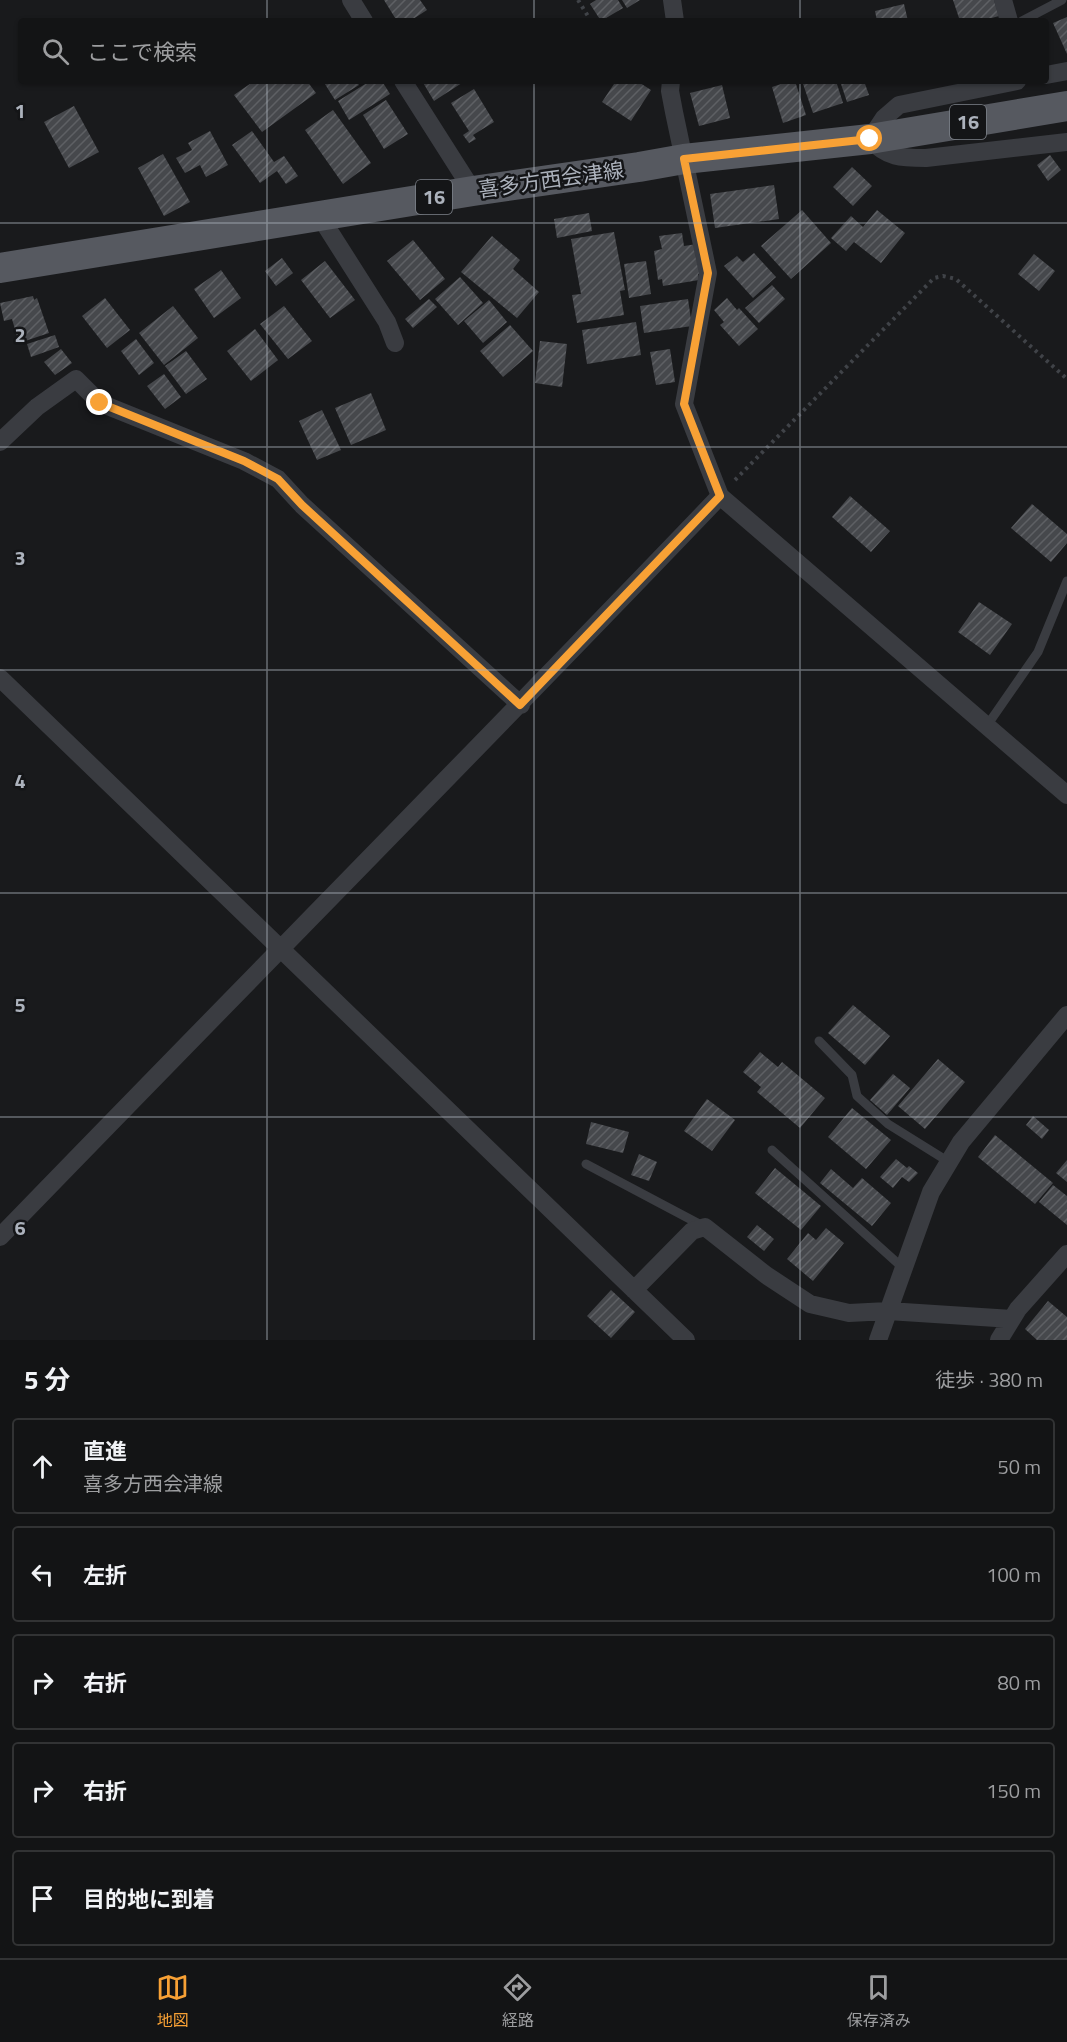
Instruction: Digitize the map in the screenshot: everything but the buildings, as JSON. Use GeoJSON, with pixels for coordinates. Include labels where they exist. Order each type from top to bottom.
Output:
{"type":"FeatureCollection","features":[{"type":"Feature","properties":{"kind":"main road","name":"喜多方西会津線"},"geometry":{"type":"LineString","coordinates":[[0,268],[473,190],[639,168],[684,159],[870,139],[1067,106]]}},
{"type":"Feature","properties":{"kind":"street"},"geometry":{"type":"LineString","coordinates":[[351,0],[362,18]]}},
{"type":"Feature","properties":{"kind":"street"},"geometry":{"type":"LineString","coordinates":[[672,0],[675,18]]}},
{"type":"Feature","properties":{"kind":"street"},"geometry":{"type":"LineString","coordinates":[[1003,0],[1008,18]]}},
{"type":"Feature","properties":{"kind":"street"},"geometry":{"type":"LineString","coordinates":[[1049,74],[1067,71]]}},
{"type":"Feature","properties":{"kind":"street"},"geometry":{"type":"LineString","coordinates":[[405,84],[473,190]]}},
{"type":"Feature","properties":{"kind":"street"},"geometry":{"type":"LineString","coordinates":[[671,84],[670,92],[708,273],[684,404],[720,496],[1067,795]]}},
{"type":"Feature","properties":{"kind":"street"},"geometry":{"type":"LineString","coordinates":[[1002,84],[899,105],[884,118],[870,139],[880,150],[903,158],[926,158],[1067,142]]}},
{"type":"Feature","properties":{"kind":"street"},"geometry":{"type":"LineString","coordinates":[[319,215],[387,322],[394,343]]}},
{"type":"Feature","properties":{"kind":"street"},"geometry":{"type":"LineString","coordinates":[[0,442],[36,407],[76,379],[100,403],[244,461],[278,479],[302,505],[520,705]]}},
{"type":"Feature","properties":{"kind":"street"},"geometry":{"type":"LineString","coordinates":[[0,1237],[520,705],[720,496]]}},
{"type":"Feature","properties":{"kind":"street"},"geometry":{"type":"LineString","coordinates":[[0,678],[686,1340]]}},
{"type":"Feature","properties":{"kind":"street"},"geometry":{"type":"LineString","coordinates":[[878,1340],[931,1192],[961,1142],[1067,1016]]}},
{"type":"Feature","properties":{"kind":"street"},"geometry":{"type":"LineString","coordinates":[[634,1290],[692,1231],[705,1227],[766,1275],[810,1304],[849,1313],[888,1311],[1012,1319]]}},
{"type":"Feature","properties":{"kind":"street"},"geometry":{"type":"LineString","coordinates":[[999,1340],[1018,1309],[1067,1254]]}},
{"type":"Feature","properties":{"kind":"lane"},"geometry":{"type":"LineString","coordinates":[[1028,18],[1062,0]]}},
{"type":"Feature","properties":{"kind":"lane"},"geometry":{"type":"LineString","coordinates":[[986,727],[1038,652],[1067,581]]}},
{"type":"Feature","properties":{"kind":"lane"},"geometry":{"type":"LineString","coordinates":[[819,1041],[852,1075],[857,1096],[888,1124],[949,1162]]}},
{"type":"Feature","properties":{"kind":"lane"},"geometry":{"type":"LineString","coordinates":[[772,1149],[903,1268]]}},
{"type":"Feature","properties":{"kind":"lane"},"geometry":{"type":"LineString","coordinates":[[586,1164],[705,1227]]}},
{"type":"Feature","properties":{"kind":"path"},"geometry":{"type":"LineString","coordinates":[[578,0],[589,18]]}},
{"type":"Feature","properties":{"kind":"path"},"geometry":{"type":"LineString","coordinates":[[720,496],[934,278],[944,276],[956,279],[1067,379]]}},
{"type":"Feature","properties":{"kind":"route"},"geometry":{"type":"LineString","coordinates":[[100,403],[244,461],[278,479],[302,505],[520,705],[720,496],[684,404],[708,273],[684,159],[870,139]]}}]}
